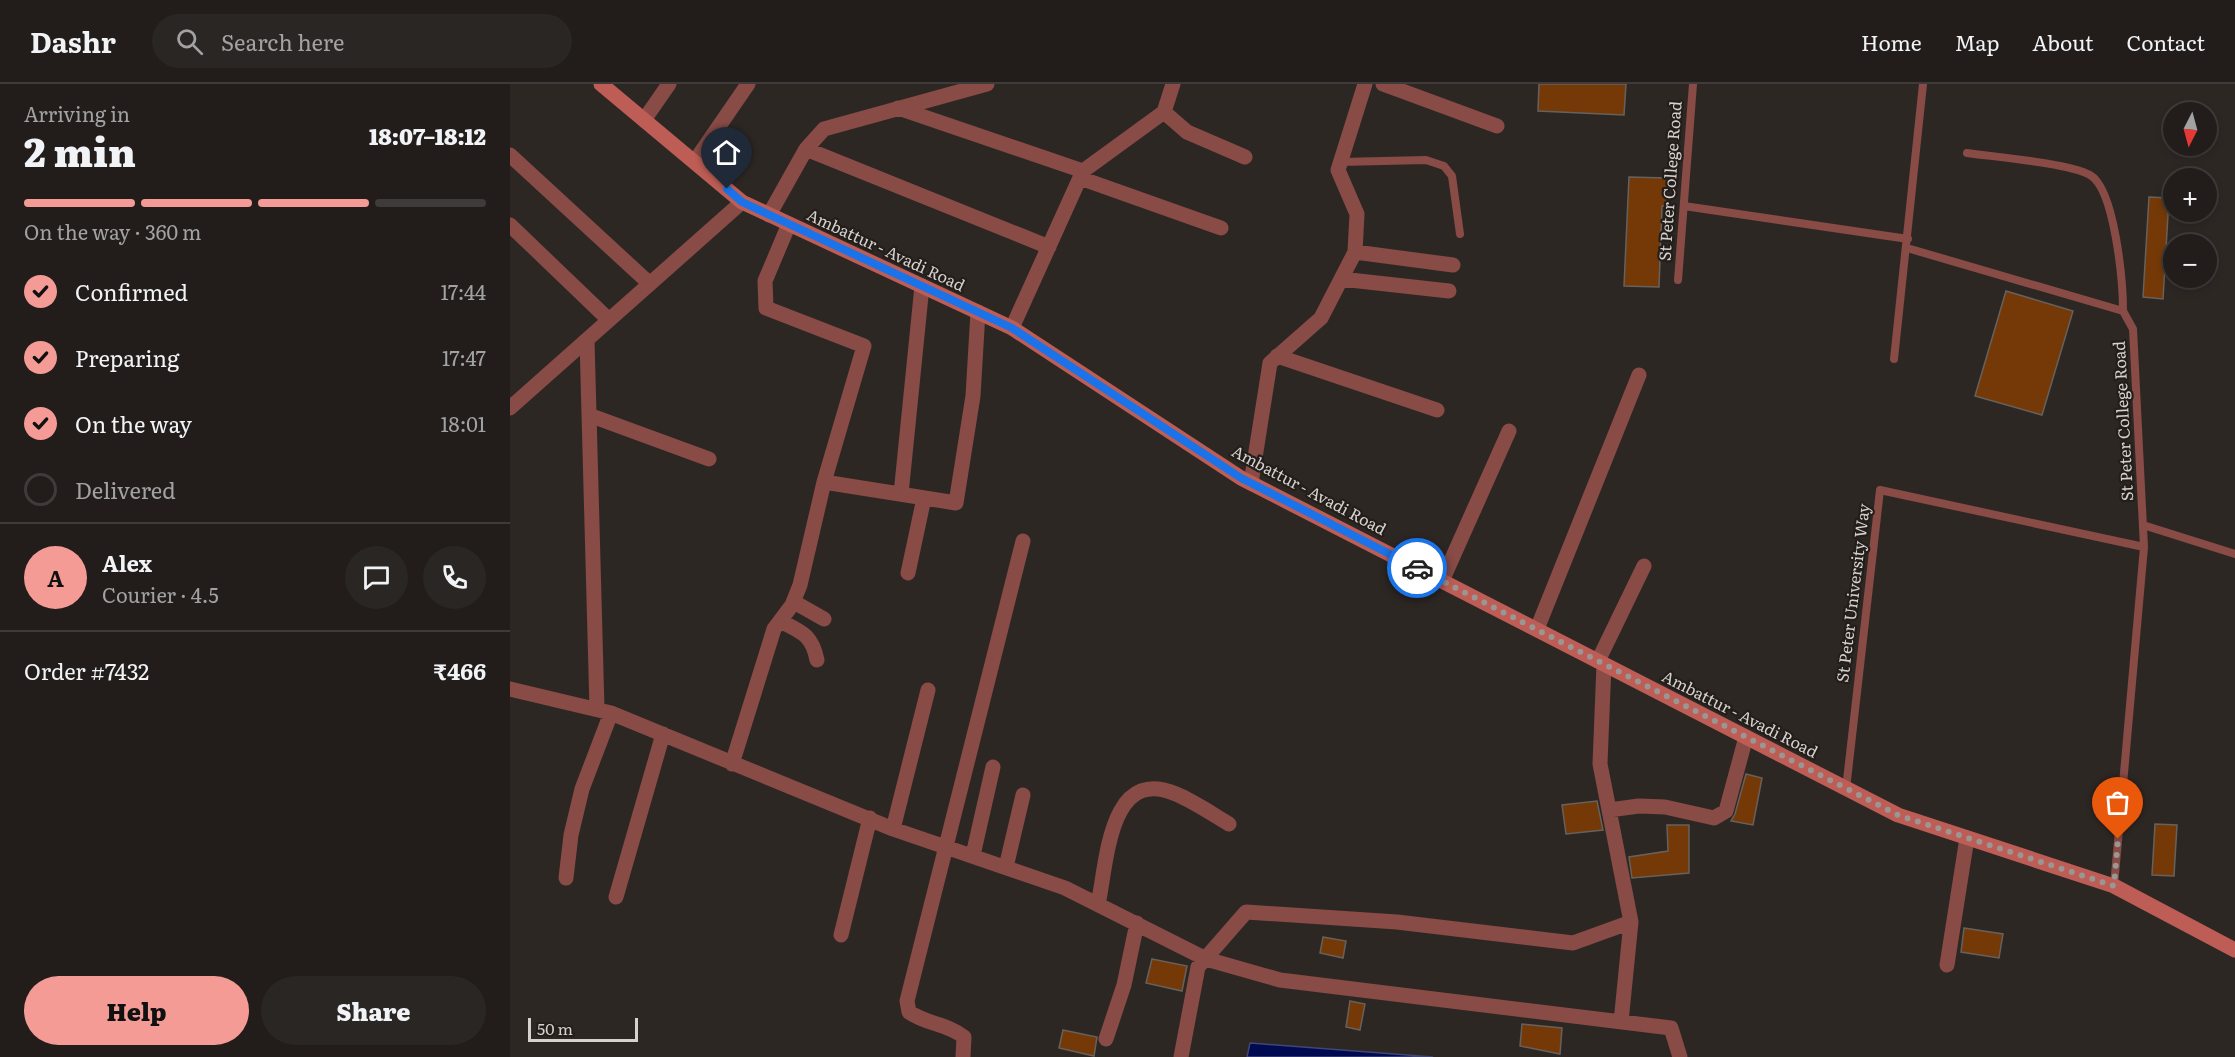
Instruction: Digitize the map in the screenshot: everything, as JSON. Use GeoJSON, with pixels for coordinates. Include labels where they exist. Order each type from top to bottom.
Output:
{"type":"FeatureCollection","features":[{"type":"Feature","properties":{"kind":"street","name":"Ambattur - Avadi Road"},"geometry":{"type":"LineString","coordinates":[[601,84],[742,202],[1012,328],[1251,483],[1898,815],[2114,886],[2235,950]]}},
{"type":"Feature","properties":{"kind":"street"},"geometry":{"type":"LineString","coordinates":[[644,120],[669,84]]}},
{"type":"Feature","properties":{"kind":"street"},"geometry":{"type":"LineString","coordinates":[[695,161],[748,84]]}},
{"type":"Feature","properties":{"kind":"street"},"geometry":{"type":"LineString","coordinates":[[769,215],[806,149],[824,129],[987,84]]}},
{"type":"Feature","properties":{"kind":"street"},"geometry":{"type":"LineString","coordinates":[[1012,328],[1081,175],[1164,112],[1173,84]]}},
{"type":"Feature","properties":{"kind":"street"},"geometry":{"type":"LineString","coordinates":[[1251,483],[1270,363],[1321,318],[1355,252],[1357,214],[1338,170],[1365,84]]}},
{"type":"Feature","properties":{"kind":"street"},"geometry":{"type":"LineString","coordinates":[[1383,84],[1497,126]]}},
{"type":"Feature","properties":{"kind":"street"},"geometry":{"type":"LineString","coordinates":[[898,108],[1221,228]]}},
{"type":"Feature","properties":{"kind":"street"},"geometry":{"type":"LineString","coordinates":[[1164,112],[1187,132],[1245,157]]}},
{"type":"Feature","properties":{"kind":"street"},"geometry":{"type":"LineString","coordinates":[[806,149],[1049,247]]}},
{"type":"Feature","properties":{"kind":"street"},"geometry":{"type":"LineString","coordinates":[[510,155],[650,284]]}},
{"type":"Feature","properties":{"kind":"street"},"geometry":{"type":"LineString","coordinates":[[510,408],[742,202]]}},
{"type":"Feature","properties":{"kind":"street"},"geometry":{"type":"LineString","coordinates":[[732,764],[774,629],[794,602],[800,585],[824,482],[864,346],[766,308],[765,281],[789,224]]}},
{"type":"Feature","properties":{"kind":"street"},"geometry":{"type":"LineString","coordinates":[[510,225],[609,320]]}},
{"type":"Feature","properties":{"kind":"street"},"geometry":{"type":"LineString","coordinates":[[1355,252],[1453,265]]}},
{"type":"Feature","properties":{"kind":"street"},"geometry":{"type":"LineString","coordinates":[[1341,279],[1449,291]]}},
{"type":"Feature","properties":{"kind":"street"},"geometry":{"type":"LineString","coordinates":[[902,494],[922,286]]}},
{"type":"Feature","properties":{"kind":"street"},"geometry":{"type":"LineString","coordinates":[[824,482],[956,503],[973,396],[978,312]]}},
{"type":"Feature","properties":{"kind":"street"},"geometry":{"type":"LineString","coordinates":[[566,878],[571,835],[604,711],[587,340]]}},
{"type":"Feature","properties":{"kind":"street"},"geometry":{"type":"LineString","coordinates":[[1276,356],[1437,410]]}},
{"type":"Feature","properties":{"kind":"street"},"geometry":{"type":"LineString","coordinates":[[1537,629],[1640,375]]}},
{"type":"Feature","properties":{"kind":"street"},"geometry":{"type":"LineString","coordinates":[[589,415],[709,459]]}},
{"type":"Feature","properties":{"kind":"street"},"geometry":{"type":"LineString","coordinates":[[1442,581],[1509,431]]}},
{"type":"Feature","properties":{"kind":"street"},"geometry":{"type":"LineString","coordinates":[[908,573],[924,498]]}},
{"type":"Feature","properties":{"kind":"street"},"geometry":{"type":"LineString","coordinates":[[963,1057],[964,1037],[957,1031],[920,1019],[909,1012],[907,1001],[948,846],[1023,541]]}},
{"type":"Feature","properties":{"kind":"street"},"geometry":{"type":"LineString","coordinates":[[1621,1022],[1631,922],[1600,764],[1601,663],[1644,566]]}},
{"type":"Feature","properties":{"kind":"street"},"geometry":{"type":"LineString","coordinates":[[794,602],[824,619]]}},
{"type":"Feature","properties":{"kind":"street"},"geometry":{"type":"LineString","coordinates":[[780,621],[803,633],[814,644],[818,660]]}},
{"type":"Feature","properties":{"kind":"street"},"geometry":{"type":"LineString","coordinates":[[510,689],[604,711],[893,829],[1065,888],[1206,959],[1280,980],[1671,1028],[1680,1057]]}},
{"type":"Feature","properties":{"kind":"street"},"geometry":{"type":"LineString","coordinates":[[893,829],[928,690]]}},
{"type":"Feature","properties":{"kind":"street"},"geometry":{"type":"LineString","coordinates":[[616,897],[663,734]]}},
{"type":"Feature","properties":{"kind":"street"},"geometry":{"type":"LineString","coordinates":[[1609,810],[1639,806],[1665,807],[1714,818],[1722,816],[1726,811],[1746,737]]}},
{"type":"Feature","properties":{"kind":"street"},"geometry":{"type":"LineString","coordinates":[[973,855],[993,767]]}},
{"type":"Feature","properties":{"kind":"street"},"geometry":{"type":"LineString","coordinates":[[1098,904],[1114,820],[1123,803],[1137,791],[1159,789],[1176,794],[1229,824]]}},
{"type":"Feature","properties":{"kind":"street"},"geometry":{"type":"LineString","coordinates":[[1006,867],[1023,795]]}},
{"type":"Feature","properties":{"kind":"street"},"geometry":{"type":"LineString","coordinates":[[841,935],[870,818]]}},
{"type":"Feature","properties":{"kind":"street"},"geometry":{"type":"LineString","coordinates":[[1947,965],[1967,838]]}},
{"type":"Feature","properties":{"kind":"street"},"geometry":{"type":"LineString","coordinates":[[1181,1057],[1198,967],[1246,912],[1397,922],[1573,943],[1631,922]]}},
{"type":"Feature","properties":{"kind":"street"},"geometry":{"type":"LineString","coordinates":[[1106,1039],[1124,985],[1137,923]]}},
{"type":"Feature","properties":{"kind":"lane","name":"St Peter College Road"},"geometry":{"type":"LineString","coordinates":[[1678,280],[1693,84]]}},
{"type":"Feature","properties":{"kind":"lane"},"geometry":{"type":"LineString","coordinates":[[1894,359],[1923,84]]}},
{"type":"Feature","properties":{"kind":"lane","name":"St Peter College Road"},"geometry":{"type":"LineString","coordinates":[[1967,153],[2073,169],[2090,175],[2099,184],[2106,201],[2122,267],[2123,310],[2133,329],[2144,547],[2114,886]]}},
{"type":"Feature","properties":{"kind":"lane"},"geometry":{"type":"LineString","coordinates":[[1340,162],[1437,162],[1452,176],[1460,234]]}},
{"type":"Feature","properties":{"kind":"lane"},"geometry":{"type":"LineString","coordinates":[[1684,206],[1907,244],[2123,310]]}},
{"type":"Feature","properties":{"kind":"lane","name":"St Peter University Way"},"geometry":{"type":"LineString","coordinates":[[1846,789],[1880,490],[2144,547]]}},
{"type":"Feature","properties":{"kind":"lane"},"geometry":{"type":"LineString","coordinates":[[2143,525],[2235,554]]}},
{"type":"Feature","properties":{"kind":"shaded area"},"geometry":{"type":"Polygon","coordinates":[[[1250,1043],[1433,1057],[1247,1057],[1250,1043]]]}},
{"type":"Feature","properties":{"kind":"building"},"geometry":{"type":"Polygon","coordinates":[[[1539,84],[1626,84],[1624,115],[1538,111],[1539,84]]]}},
{"type":"Feature","properties":{"kind":"building"},"geometry":{"type":"Polygon","coordinates":[[[1629,177],[1667,178],[1666,206],[1662,206],[1659,287],[1624,286],[1629,177]]]}},
{"type":"Feature","properties":{"kind":"building"},"geometry":{"type":"Polygon","coordinates":[[[2149,197],[2163,198],[2163,222],[2168,222],[2167,234],[2163,234],[2163,299],[2143,297],[2149,197]]]}},
{"type":"Feature","properties":{"kind":"building"},"geometry":{"type":"Polygon","coordinates":[[[2006,291],[2073,311],[2042,415],[1975,396],[2006,291]]]}},
{"type":"Feature","properties":{"kind":"building"},"geometry":{"type":"Polygon","coordinates":[[[1746,774],[1762,778],[1753,825],[1731,821],[1746,774]]]}},
{"type":"Feature","properties":{"kind":"building"},"geometry":{"type":"Polygon","coordinates":[[[1597,801],[1603,830],[1566,834],[1562,805],[1597,801]]]}},
{"type":"Feature","properties":{"kind":"building"},"geometry":{"type":"Polygon","coordinates":[[[2155,824],[2177,825],[2174,876],[2152,875],[2155,824]]]}},
{"type":"Feature","properties":{"kind":"building"},"geometry":{"type":"Polygon","coordinates":[[[1667,825],[1689,825],[1689,873],[1632,878],[1629,857],[1668,851],[1667,825]]]}},
{"type":"Feature","properties":{"kind":"building"},"geometry":{"type":"Polygon","coordinates":[[[1964,928],[2003,934],[1999,958],[1961,952],[1964,928]]]}},
{"type":"Feature","properties":{"kind":"building"},"geometry":{"type":"Polygon","coordinates":[[[1323,937],[1346,941],[1343,958],[1320,953],[1323,937]]]}},
{"type":"Feature","properties":{"kind":"building"},"geometry":{"type":"Polygon","coordinates":[[[1152,959],[1187,966],[1182,991],[1146,983],[1152,959]]]}},
{"type":"Feature","properties":{"kind":"building"},"geometry":{"type":"Polygon","coordinates":[[[1350,1001],[1365,1004],[1360,1030],[1346,1027],[1350,1001]]]}},
{"type":"Feature","properties":{"kind":"building"},"geometry":{"type":"Polygon","coordinates":[[[1522,1024],[1562,1028],[1560,1054],[1520,1046],[1522,1024]]]}},
{"type":"Feature","properties":{"kind":"building"},"geometry":{"type":"Polygon","coordinates":[[[1063,1030],[1097,1037],[1094,1056],[1059,1048],[1063,1030]]]}},
{"type":"Feature","properties":{"kind":"way so far"},"geometry":{"type":"LineString","coordinates":[[1417,568],[1898,815],[2114,886],[2118,839]]}},
{"type":"Feature","properties":{"kind":"route"},"geometry":{"type":"LineString","coordinates":[[727,189],[742,202],[1012,328],[1241,478],[1417,568]]}}]}
